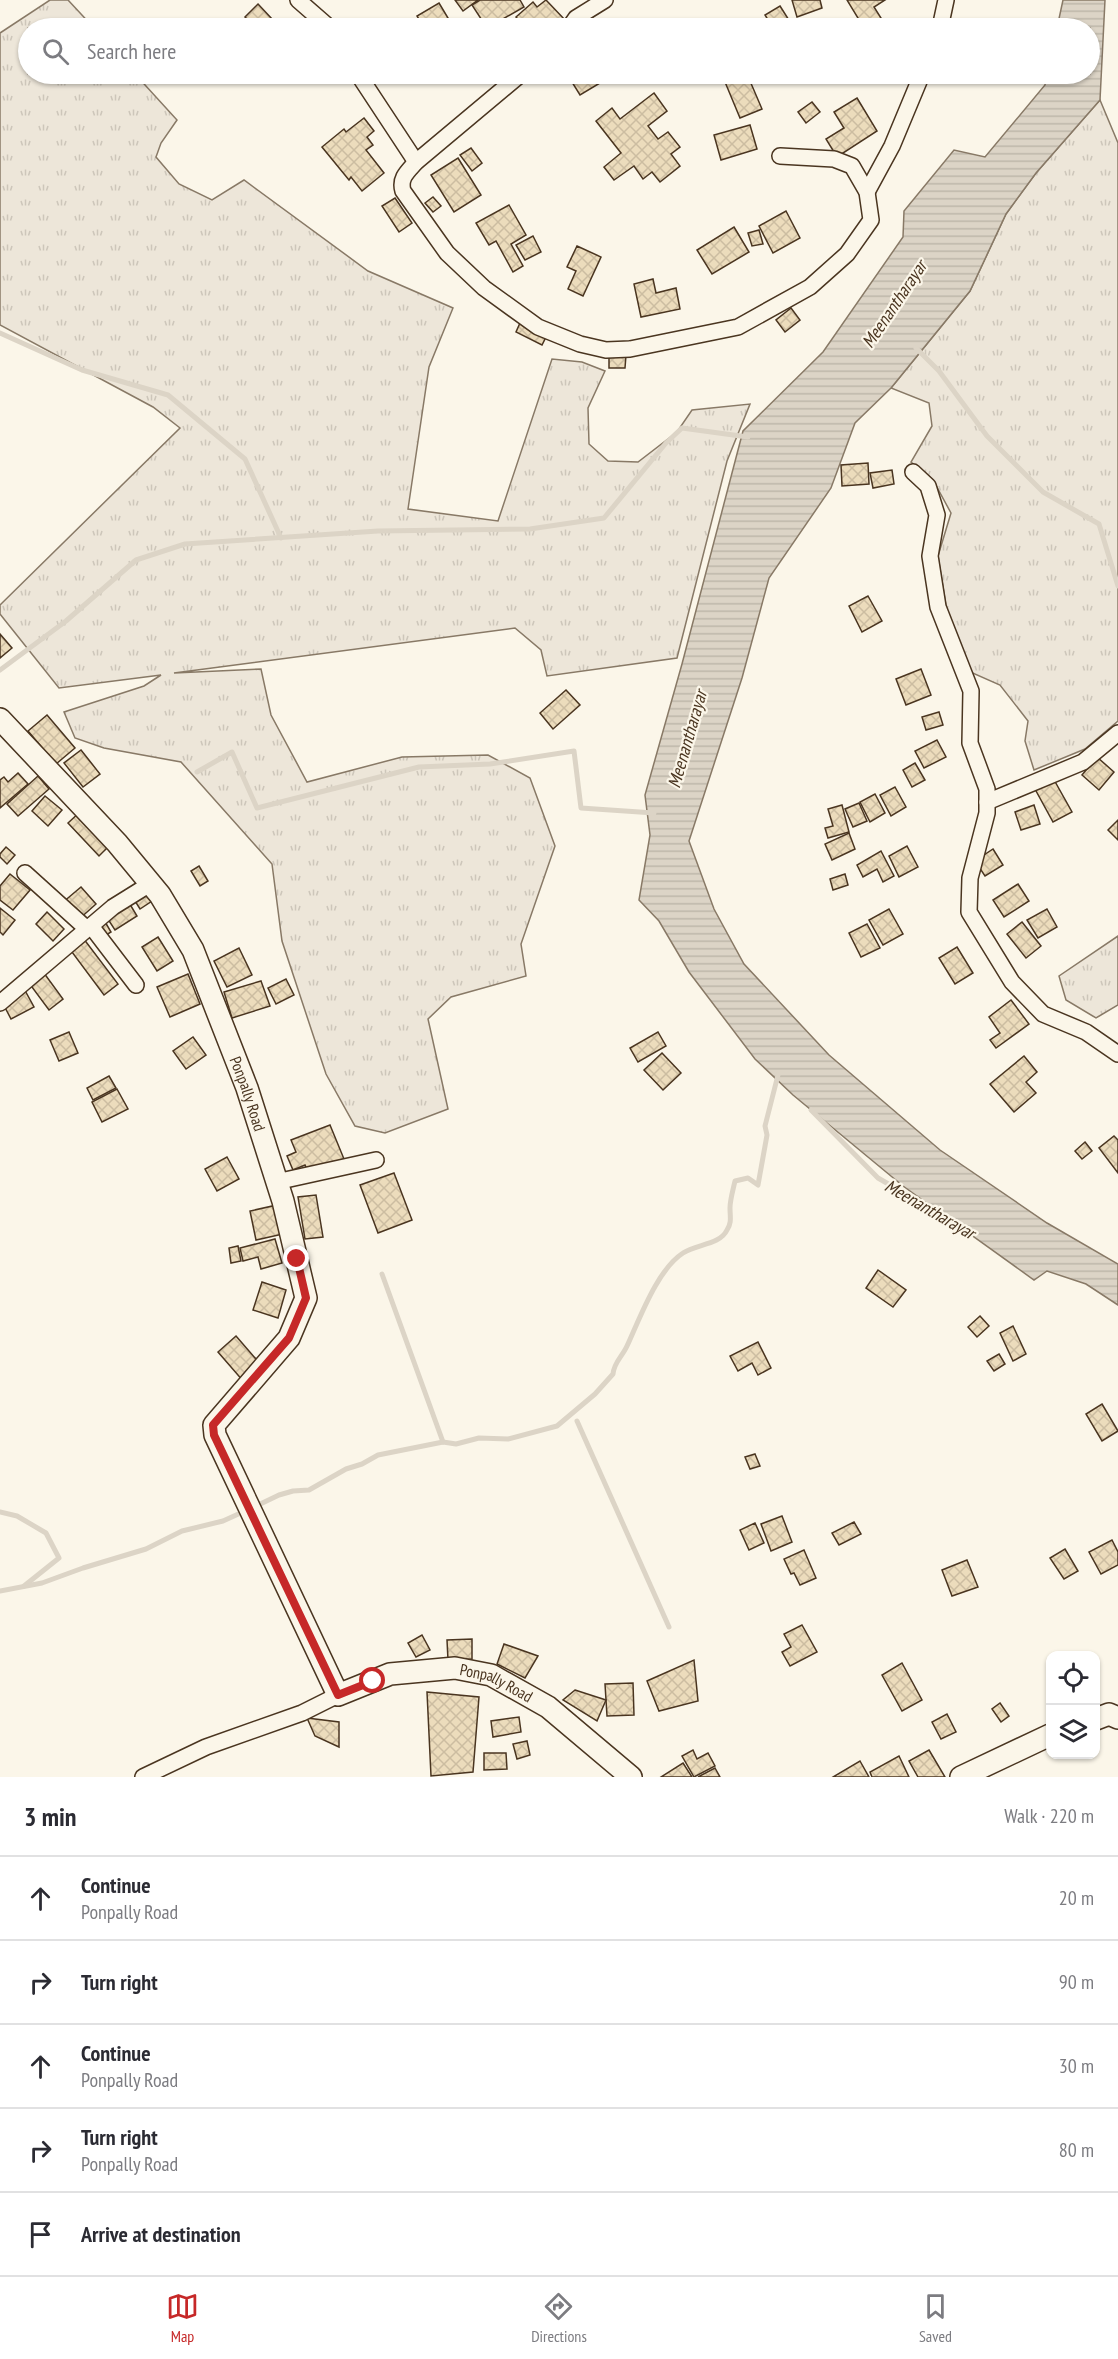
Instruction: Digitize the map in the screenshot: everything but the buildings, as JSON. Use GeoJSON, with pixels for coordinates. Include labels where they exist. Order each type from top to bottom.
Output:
{"type":"FeatureCollection","features":[{"type":"Feature","properties":{"kind":"main road","name":"Ponpally Road"},"geometry":{"type":"LineString","coordinates":[[0,719],[117,843],[150,884],[193,950],[247,1088],[276,1182],[306,1298],[289,1338],[213,1425],[214,1435],[338,1695],[390,1674],[455,1668],[491,1675],[548,1707],[631,1777]]}},
{"type":"Feature","properties":{"kind":"main road"},"geometry":{"type":"LineString","coordinates":[[1100,1717],[1109,1714],[1118,1718]]}},
{"type":"Feature","properties":{"kind":"main road"},"geometry":{"type":"LineString","coordinates":[[961,1777],[1046,1737]]}},
{"type":"Feature","properties":{"kind":"street"},"geometry":{"type":"LineString","coordinates":[[298,0],[319,18]]}},
{"type":"Feature","properties":{"kind":"street"},"geometry":{"type":"LineString","coordinates":[[576,18],[605,0]]}},
{"type":"Feature","properties":{"kind":"street"},"geometry":{"type":"LineString","coordinates":[[942,18],[946,0]]}},
{"type":"Feature","properties":{"kind":"street"},"geometry":{"type":"LineString","coordinates":[[365,84],[416,162]]}},
{"type":"Feature","properties":{"kind":"street"},"geometry":{"type":"LineString","coordinates":[[509,84],[416,162],[403,177],[401,184],[403,191],[447,253],[484,288],[538,327],[580,344],[606,350],[630,350],[738,327],[810,287],[847,254],[872,220],[867,192],[852,166],[834,159],[780,156]]}},
{"type":"Feature","properties":{"kind":"street"},"geometry":{"type":"LineString","coordinates":[[867,192],[892,146],[917,84]]}},
{"type":"Feature","properties":{"kind":"street"},"geometry":{"type":"LineString","coordinates":[[913,472],[928,486],[937,514],[930,556],[938,607],[971,691],[970,743],[987,789],[987,813],[970,878],[969,912],[1012,982],[1042,1014],[1086,1032],[1118,1054]]}},
{"type":"Feature","properties":{"kind":"street"},"geometry":{"type":"LineString","coordinates":[[987,802],[1083,762],[1118,733]]}},
{"type":"Feature","properties":{"kind":"street"},"geometry":{"type":"LineString","coordinates":[[25,873],[89,927],[136,985]]}},
{"type":"Feature","properties":{"kind":"street"},"geometry":{"type":"LineString","coordinates":[[0,1002],[113,907],[150,884]]}},
{"type":"Feature","properties":{"kind":"street"},"geometry":{"type":"LineString","coordinates":[[276,1182],[376,1160]]}},
{"type":"Feature","properties":{"kind":"street"},"geometry":{"type":"LineString","coordinates":[[143,1777],[206,1748],[302,1713],[338,1695]]}},
{"type":"Feature","properties":{"kind":"green space"},"geometry":{"type":"Polygon","coordinates":[[[50,0],[68,0],[85,18],[23,18],[50,0]]]}},
{"type":"Feature","properties":{"kind":"green space"},"geometry":{"type":"Polygon","coordinates":[[[18,21],[18,84],[144,84],[177,120],[161,143],[156,157],[179,184],[212,200],[244,180],[368,271],[453,308],[429,367],[408,509],[498,521],[552,359],[582,362],[605,371],[588,408],[589,444],[608,461],[638,462],[677,432],[692,410],[750,404],[727,461],[677,658],[547,676],[541,650],[515,628],[174,673],[261,669],[271,715],[307,782],[402,757],[488,755],[530,778],[555,846],[521,944],[526,976],[451,997],[428,1019],[448,1109],[385,1133],[355,1126],[326,1074],[282,941],[272,864],[181,762],[104,748],[75,738],[64,712],[144,686],[161,675],[59,688],[0,614],[0,605],[180,428],[153,407],[0,325],[0,33],[18,21]]]}},
{"type":"Feature","properties":{"kind":"green space"},"geometry":{"type":"Polygon","coordinates":[[[1100,100],[1118,143],[1118,721],[1085,749],[1034,770],[1025,741],[1028,721],[1000,685],[968,671],[948,618],[938,556],[951,513],[933,480],[911,462],[932,426],[929,403],[891,388],[970,291],[1006,214],[1036,173],[1100,100]]]}},
{"type":"Feature","properties":{"kind":"green space"},"geometry":{"type":"Polygon","coordinates":[[[1118,936],[1118,1005],[1096,1018],[1066,1000],[1059,976],[1118,936]]]}},
{"type":"Feature","properties":{"kind":"water"},"geometry":{"type":"Polygon","coordinates":[[[1063,0],[1105,0],[1100,100],[1036,173],[1006,214],[970,291],[891,388],[855,423],[831,488],[769,578],[742,678],[689,841],[714,909],[744,964],[829,1055],[940,1150],[1047,1223],[1118,1264],[1118,1305],[1086,1284],[1047,1271],[1034,1280],[903,1186],[793,1095],[755,1059],[689,972],[659,921],[639,900],[650,835],[645,795],[743,431],[823,352],[903,237],[904,211],[954,150],[985,157],[1045,84],[1100,84],[1100,18],[1059,18],[1063,0]]]}},
{"type":"Feature","properties":{"kind":"waterway"},"geometry":{"type":"LineString","coordinates":[[0,333],[82,370],[168,395],[245,459],[281,538]]}},
{"type":"Feature","properties":{"kind":"waterway"},"geometry":{"type":"LineString","coordinates":[[916,348],[939,371],[987,436],[1043,492],[1099,524],[1118,586]]}},
{"type":"Feature","properties":{"kind":"waterway"},"geometry":{"type":"LineString","coordinates":[[0,670],[66,621],[136,560],[185,544],[378,531],[530,529],[604,518],[666,443],[682,428],[748,437]]}},
{"type":"Feature","properties":{"kind":"waterway"},"geometry":{"type":"LineString","coordinates":[[197,772],[232,752],[257,808],[419,767],[490,764],[574,751],[581,808],[654,813]]}},
{"type":"Feature","properties":{"kind":"waterway"},"geometry":{"type":"LineString","coordinates":[[254,1507],[279,1495],[309,1490],[346,1469],[362,1464],[378,1455],[443,1442],[456,1444],[479,1438],[508,1439],[557,1426],[595,1394],[613,1374],[650,1295],[665,1271],[683,1253],[724,1235],[729,1227],[730,1202],[735,1181],[748,1178],[758,1185],[767,1135],[765,1126],[778,1075]]}},
{"type":"Feature","properties":{"kind":"waterway","name":"Meenantharayar"},"geometry":{"type":"LineString","coordinates":[[811,1110],[878,1178],[956,1223]]}},
{"type":"Feature","properties":{"kind":"waterway"},"geometry":{"type":"LineString","coordinates":[[382,1274],[443,1442]]}},
{"type":"Feature","properties":{"kind":"waterway"},"geometry":{"type":"LineString","coordinates":[[577,1421],[669,1627]]}},
{"type":"Feature","properties":{"kind":"waterway"},"geometry":{"type":"LineString","coordinates":[[0,1591],[42,1583],[146,1549],[182,1531],[223,1521],[245,1511]]}},
{"type":"Feature","properties":{"kind":"waterway"},"geometry":{"type":"LineString","coordinates":[[0,1512],[17,1516],[46,1533],[59,1558],[24,1586]]}},
{"type":"Feature","properties":{"kind":"route"},"geometry":{"type":"LineString","coordinates":[[297,1259],[306,1298],[289,1338],[213,1425],[214,1435],[338,1695],[373,1681]]}}]}
